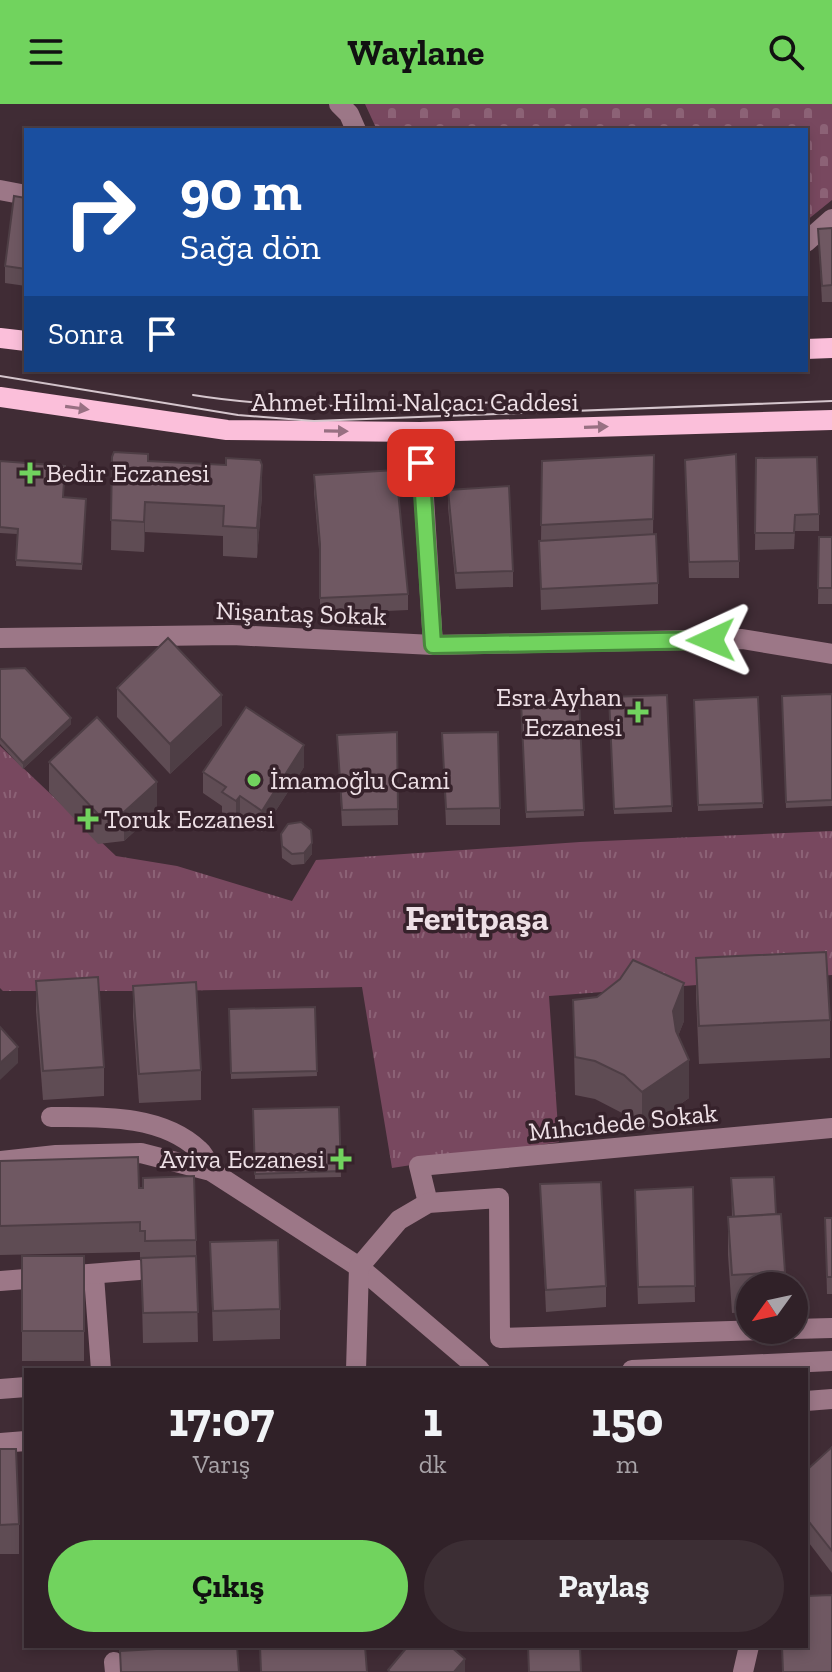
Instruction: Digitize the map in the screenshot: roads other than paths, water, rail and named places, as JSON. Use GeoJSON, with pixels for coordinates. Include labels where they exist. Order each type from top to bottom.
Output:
{"type":"FeatureCollection","features":[{"type":"Feature","properties":{"kind":"main road"},"geometry":{"type":"LineString","coordinates":[[0,338],[24,341]]}},
{"type":"Feature","properties":{"kind":"main road"},"geometry":{"type":"LineString","coordinates":[[808,349],[832,348]]}},
{"type":"Feature","properties":{"kind":"main road","name":"Ahmet Hilmi Nalçacı Caddesi"},"geometry":{"type":"LineString","coordinates":[[0,397],[227,430],[420,432],[832,420]]}},
{"type":"Feature","properties":{"kind":"street"},"geometry":{"type":"LineString","coordinates":[[339,104],[349,114],[355,128]]}},
{"type":"Feature","properties":{"kind":"street"},"geometry":{"type":"LineString","coordinates":[[0,190],[24,195]]}},
{"type":"Feature","properties":{"kind":"street"},"geometry":{"type":"LineString","coordinates":[[808,240],[832,219]]}},
{"type":"Feature","properties":{"kind":"street"},"geometry":{"type":"LineString","coordinates":[[420,432],[433,645]]}},
{"type":"Feature","properties":{"kind":"street","name":"Nişantaş Sokak"},"geometry":{"type":"LineString","coordinates":[[3,637],[232,635],[433,645],[742,639],[832,654]]}},
{"type":"Feature","properties":{"kind":"street"},"geometry":{"type":"LineString","coordinates":[[51,1117],[107,1117],[166,1128],[201,1151],[211,1171]]}},
{"type":"Feature","properties":{"kind":"street","name":"Mıhcıdede Sokak"},"geometry":{"type":"LineString","coordinates":[[428,1203],[419,1166],[832,1128]]}},
{"type":"Feature","properties":{"kind":"street"},"geometry":{"type":"LineString","coordinates":[[0,1161],[56,1155],[141,1153],[211,1171],[359,1267],[478,1368]]}},
{"type":"Feature","properties":{"kind":"street"},"geometry":{"type":"LineString","coordinates":[[356,1368],[359,1267],[399,1220],[428,1203],[499,1198],[500,1338],[736,1331]]}},
{"type":"Feature","properties":{"kind":"street"},"geometry":{"type":"LineString","coordinates":[[0,1281],[94,1276],[139,1270]]}},
{"type":"Feature","properties":{"kind":"street"},"geometry":{"type":"LineString","coordinates":[[94,1276],[101,1368]]}},
{"type":"Feature","properties":{"kind":"street"},"geometry":{"type":"LineString","coordinates":[[808,1329],[832,1328]]}},
{"type":"Feature","properties":{"kind":"street"},"geometry":{"type":"LineString","coordinates":[[676,1368],[832,1361]]}},
{"type":"Feature","properties":{"kind":"street"},"geometry":{"type":"LineString","coordinates":[[0,1389],[24,1387]]}},
{"type":"Feature","properties":{"kind":"street"},"geometry":{"type":"LineString","coordinates":[[808,1401],[832,1399]]}},
{"type":"Feature","properties":{"kind":"street"},"geometry":{"type":"LineString","coordinates":[[0,1443],[24,1441]]}},
{"type":"Feature","properties":{"kind":"street"},"geometry":{"type":"LineString","coordinates":[[743,1672],[749,1648]]}},
{"type":"Feature","properties":{"kind":"tram line"},"geometry":{"type":"LineString","coordinates":[[0,376],[238,415],[314,421],[832,401]]}},
{"type":"Feature","properties":{"kind":"tram line"},"geometry":{"type":"LineString","coordinates":[[193,395],[311,405],[508,402]]}},
{"type":"Feature","properties":{"kind":"place","name":"Bedir Eczanesi"},"geometry":{"type":"Point","coordinates":[30,473]}},
{"type":"Feature","properties":{"kind":"place","name":"Esra Ayhan Eczanesi"},"geometry":{"type":"Point","coordinates":[638,712]}},
{"type":"Feature","properties":{"kind":"place","name":"İmamoğlu Cami"},"geometry":{"type":"Point","coordinates":[254,780]}},
{"type":"Feature","properties":{"kind":"place","name":"Toruk Eczanesi"},"geometry":{"type":"Point","coordinates":[88,819]}},
{"type":"Feature","properties":{"kind":"place","name":"Aviva Eczanesi"},"geometry":{"type":"Point","coordinates":[341,1159]}},
{"type":"Feature","properties":{"kind":"district","name":"Feritpaşa"},"geometry":{"type":"Point","coordinates":[477,918]}}]}
